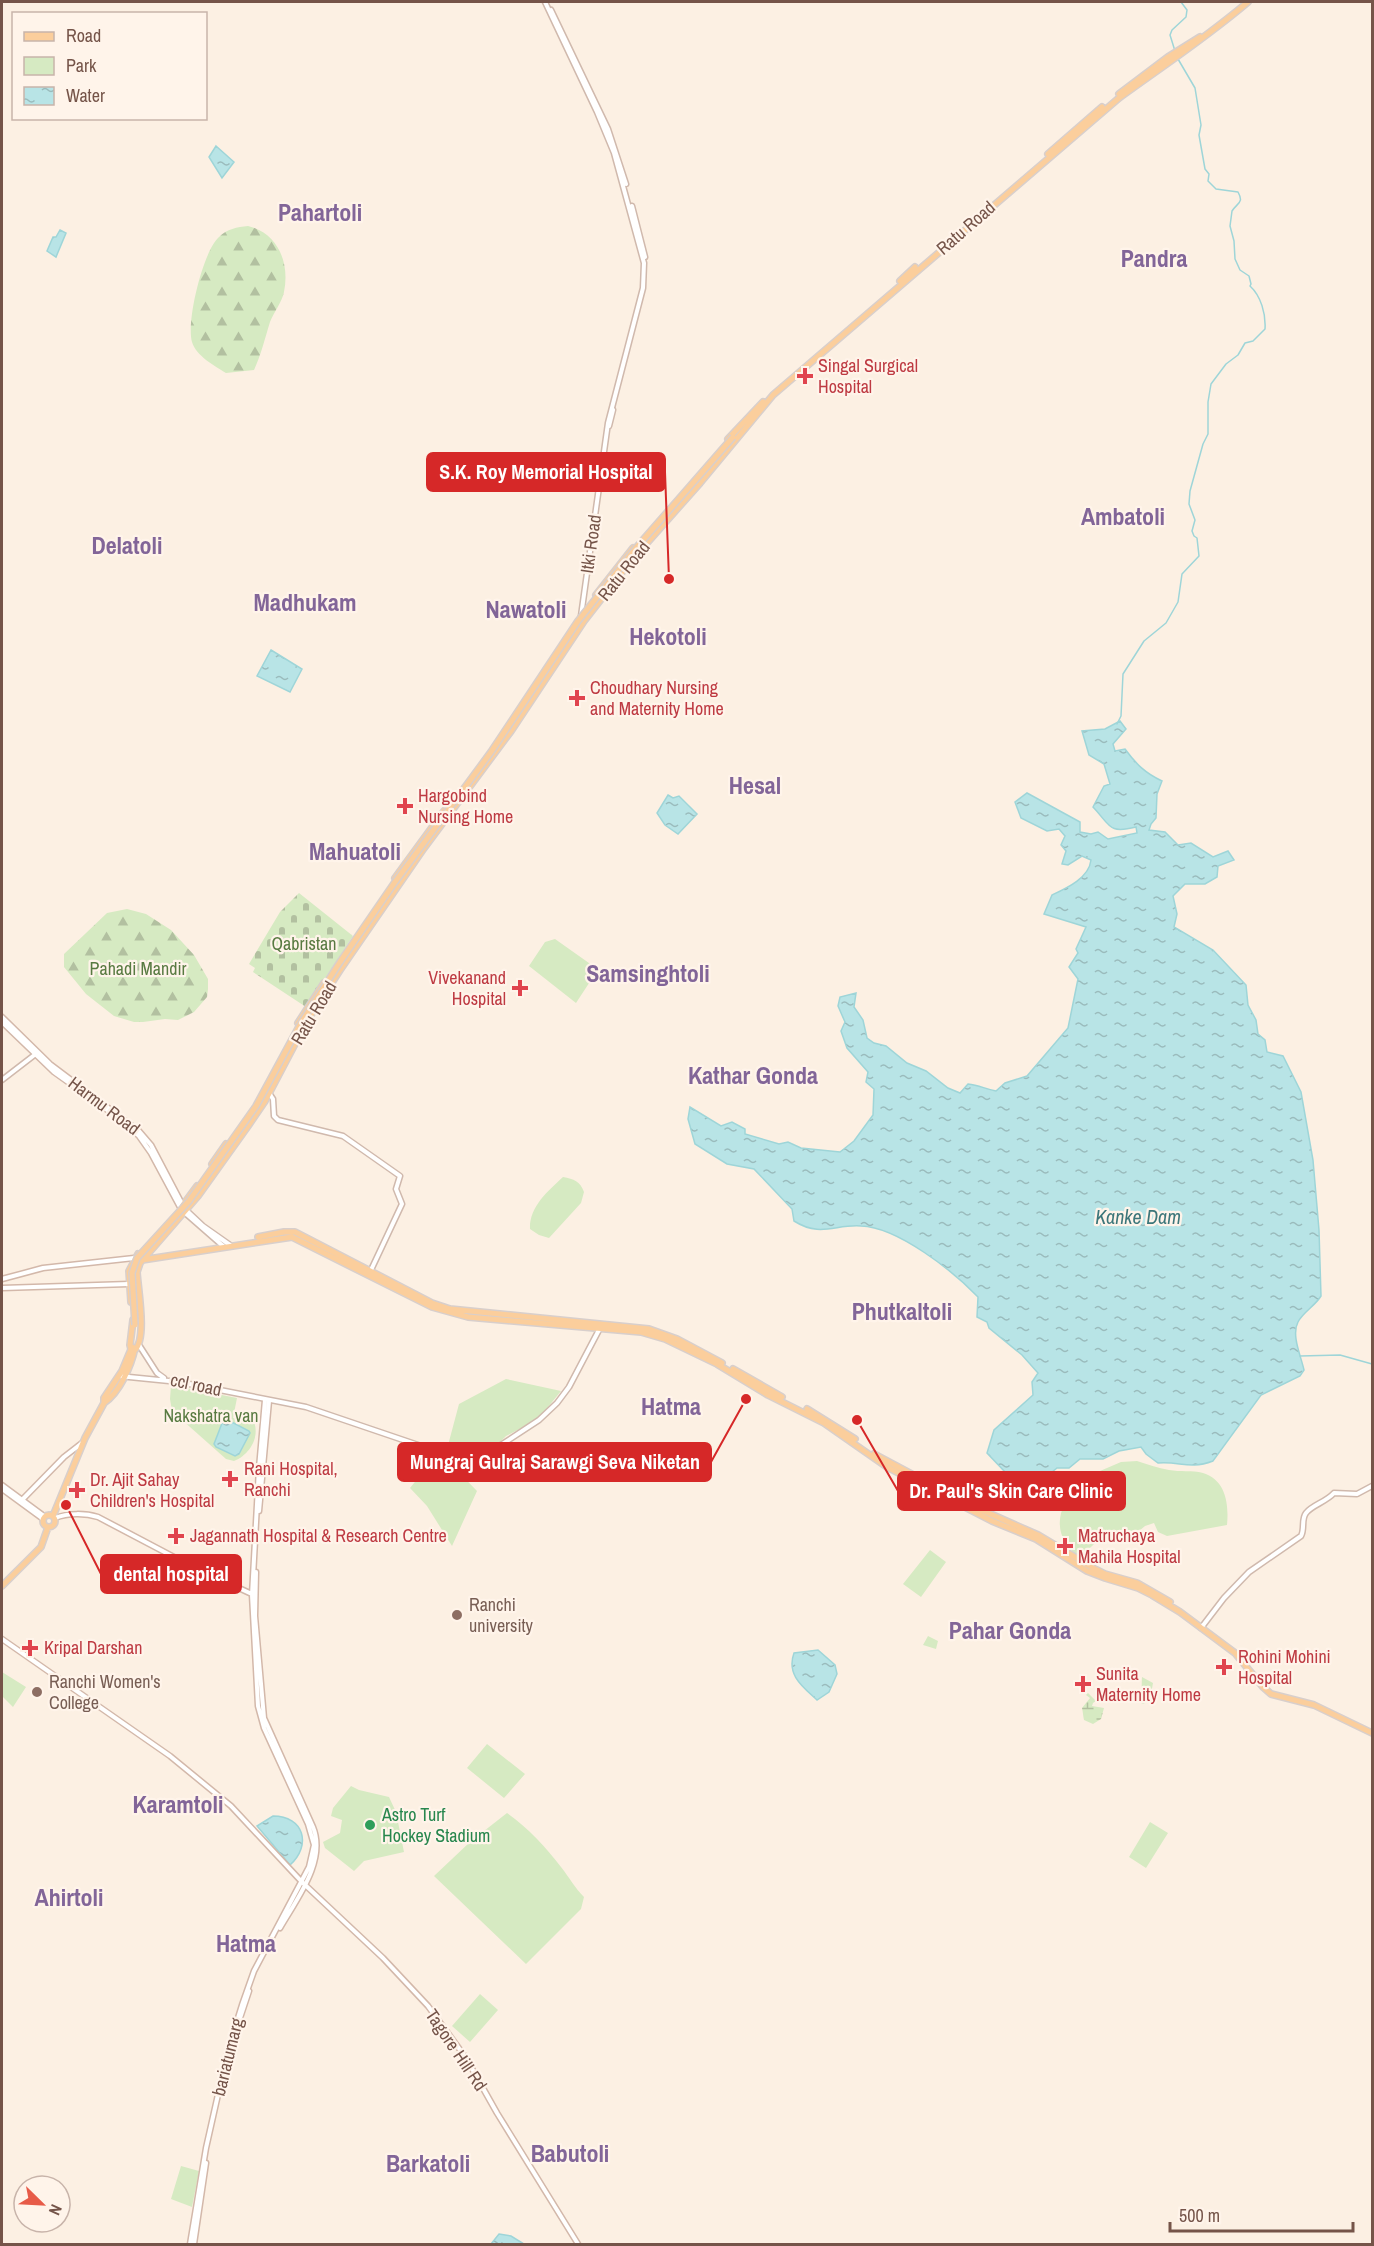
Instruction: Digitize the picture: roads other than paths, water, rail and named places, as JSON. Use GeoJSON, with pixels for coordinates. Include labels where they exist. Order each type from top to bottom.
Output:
{"type":"FeatureCollection","features":[{"type":"Feature","properties":{"kind":"main road","name":"Itki Road"},"geometry":{"type":"LineString","coordinates":[[546,2],[602,121],[614,153],[645,268],[643,288],[616,387],[608,429],[582,618]]}},
{"type":"Feature","properties":{"kind":"main road","name":"Ratu Road"},"geometry":{"type":"LineString","coordinates":[[1181,52],[1242,2]]}},
{"type":"Feature","properties":{"kind":"main road","name":"Ratu Road"},"geometry":{"type":"LineString","coordinates":[[183,1209],[258,1100],[303,1013],[413,852],[488,753],[582,618],[700,483],[740,430],[793,373],[1088,119],[1248,2]]}},
{"type":"Feature","properties":{"kind":"main road","name":"Ratu Road"},"geometry":{"type":"LineString","coordinates":[[740,430],[773,395],[883,299],[1119,98],[1170,59]]}},
{"type":"Feature","properties":{"kind":"main road"},"geometry":{"type":"LineString","coordinates":[[48,1527],[54,1525],[55,1514],[83,1442],[104,1403],[104,1398],[121,1376],[133,1350],[137,1325],[132,1273],[137,1258],[189,1201],[252,1112],[301,1023],[340,962],[401,874],[491,752],[578,621],[636,548],[740,430]]}},
{"type":"Feature","properties":{"kind":"main road","name":"Ratu Road"},"geometry":{"type":"LineString","coordinates":[[183,1209],[265,1101],[307,1022],[340,969],[424,848],[511,731],[582,618]]}},
{"type":"Feature","properties":{"kind":"main road","name":"Harmu Road"},"geometry":{"type":"LineString","coordinates":[[2,1017],[37,1054]]}},
{"type":"Feature","properties":{"kind":"main road","name":"Harmu Road"},"geometry":{"type":"LineString","coordinates":[[2,1022],[61,1077],[112,1113],[139,1136],[148,1147],[183,1209]]}},
{"type":"Feature","properties":{"kind":"main road"},"geometry":{"type":"LineString","coordinates":[[2,1080],[37,1054]]}},
{"type":"Feature","properties":{"kind":"main road"},"geometry":{"type":"LineString","coordinates":[[269,1093],[273,1099],[274,1116],[278,1120],[344,1136],[400,1176],[396,1189],[402,1204],[371,1270]]}},
{"type":"Feature","properties":{"kind":"main road"},"geometry":{"type":"LineString","coordinates":[[265,1101],[273,1104]]}},
{"type":"Feature","properties":{"kind":"main road"},"geometry":{"type":"LineString","coordinates":[[133,1350],[139,1345],[141,1317],[137,1270],[143,1258],[183,1209]]}},
{"type":"Feature","properties":{"kind":"main road"},"geometry":{"type":"LineString","coordinates":[[133,1350],[130,1345],[133,1318],[129,1284],[132,1260],[183,1209]]}},
{"type":"Feature","properties":{"kind":"main road"},"geometry":{"type":"LineString","coordinates":[[183,1209],[224,1244],[296,1237],[446,1313],[518,1322],[649,1329],[677,1339],[777,1395],[828,1420],[887,1462],[983,1511],[1038,1535],[1093,1568],[1143,1586],[1168,1600],[1241,1655],[1272,1691],[1315,1702],[1372,1731]]}},
{"type":"Feature","properties":{"kind":"main road"},"geometry":{"type":"LineString","coordinates":[[2,1279],[43,1268],[81,1262],[132,1260],[284,1232],[295,1232],[432,1303],[450,1309],[601,1326]]}},
{"type":"Feature","properties":{"kind":"main road"},"geometry":{"type":"LineString","coordinates":[[2,1288],[129,1284]]}},
{"type":"Feature","properties":{"kind":"main road","name":"ccl road"},"geometry":{"type":"LineString","coordinates":[[139,1345],[157,1373],[167,1380],[306,1407],[421,1446],[488,1457],[501,1445],[540,1419],[557,1403],[569,1387],[601,1326]]}},
{"type":"Feature","properties":{"kind":"main road"},"geometry":{"type":"LineString","coordinates":[[121,1376],[167,1380]]}},
{"type":"Feature","properties":{"kind":"main road"},"geometry":{"type":"LineString","coordinates":[[267,1401],[259,1468],[253,1595],[260,1714],[264,1728],[312,1834],[313,1852],[303,1883]]}},
{"type":"Feature","properties":{"kind":"main road"},"geometry":{"type":"LineString","coordinates":[[20,1501],[64,1457],[83,1442]]}},
{"type":"Feature","properties":{"kind":"main road"},"geometry":{"type":"LineString","coordinates":[[1202,1627],[1224,1598],[1249,1572],[1301,1536],[1304,1531],[1303,1518],[1307,1512],[1334,1493],[1357,1494],[1372,1486]]}},
{"type":"Feature","properties":{"kind":"main road"},"geometry":{"type":"LineString","coordinates":[[2,1487],[44,1518]]}},
{"type":"Feature","properties":{"kind":"main road"},"geometry":{"type":"LineString","coordinates":[[44,1518],[49,1514],[98,1517],[253,1595]]}},
{"type":"Feature","properties":{"kind":"main road"},"geometry":{"type":"LineString","coordinates":[[44,1518],[44,1524],[48,1527]]}},
{"type":"Feature","properties":{"kind":"main road"},"geometry":{"type":"LineString","coordinates":[[2,1586],[41,1547],[48,1527]]}},
{"type":"Feature","properties":{"kind":"main road"},"geometry":{"type":"LineString","coordinates":[[253,1595],[264,1718],[317,1839],[316,1855],[303,1883]]}},
{"type":"Feature","properties":{"kind":"main road","name":"Tagore Hill Rd"},"geometry":{"type":"LineString","coordinates":[[2,1639],[170,1756],[231,1806],[303,1883],[383,1958],[434,2014],[466,2058],[497,2113],[578,2244]]}},
{"type":"Feature","properties":{"kind":"main road"},"geometry":{"type":"LineString","coordinates":[[295,1874],[306,1873]]}},
{"type":"Feature","properties":{"kind":"main road","name":"bariatumarg"},"geometry":{"type":"LineString","coordinates":[[192,2244],[208,2149],[236,2032],[256,1972],[303,1883]]}},
{"type":"Feature","properties":{"kind":"water"},"geometry":{"type":"Polygon","coordinates":[[[216,146],[234,162],[222,178],[209,157],[216,146]]]}},
{"type":"Feature","properties":{"kind":"water"},"geometry":{"type":"Polygon","coordinates":[[[60,230],[66,233],[56,257],[47,251],[53,237],[56,237],[60,230]]]}},
{"type":"Feature","properties":{"kind":"water"},"geometry":{"type":"Polygon","coordinates":[[[271,650],[302,669],[290,692],[257,676],[271,650]]]}},
{"type":"Feature","properties":{"kind":"water","name":"Kanke Dam"},"geometry":{"type":"Polygon","coordinates":[[[1120,721],[1126,729],[1113,744],[1115,751],[1125,749],[1141,768],[1162,781],[1157,794],[1156,818],[1149,830],[1165,832],[1178,845],[1191,843],[1213,857],[1228,851],[1234,860],[1218,866],[1217,877],[1205,884],[1185,884],[1173,896],[1177,914],[1174,927],[1213,950],[1246,985],[1248,1005],[1256,1020],[1258,1034],[1265,1040],[1267,1052],[1283,1056],[1301,1092],[1313,1160],[1319,1230],[1321,1296],[1300,1318],[1296,1327],[1296,1339],[1304,1370],[1300,1376],[1261,1395],[1213,1461],[1197,1465],[1158,1463],[1141,1447],[1119,1451],[1103,1459],[1080,1459],[1069,1468],[1057,1468],[1041,1481],[1028,1473],[1011,1487],[1005,1472],[987,1453],[994,1430],[1033,1395],[1032,1382],[1038,1373],[1022,1355],[989,1328],[987,1322],[977,1317],[978,1297],[924,1252],[892,1234],[876,1228],[861,1226],[812,1229],[794,1221],[792,1209],[754,1169],[727,1164],[695,1144],[688,1119],[690,1107],[721,1126],[732,1122],[745,1129],[745,1134],[779,1144],[788,1142],[801,1148],[840,1152],[854,1141],[873,1115],[874,1089],[866,1082],[868,1072],[847,1048],[841,1031],[845,1022],[838,1006],[840,997],[856,993],[854,1007],[863,1020],[867,1038],[874,1043],[886,1046],[907,1063],[926,1071],[948,1088],[960,1093],[968,1084],[996,1091],[1005,1083],[1027,1076],[1068,1028],[1078,979],[1069,967],[1078,953],[1076,949],[1086,927],[1044,914],[1052,895],[1082,877],[1091,860],[1082,856],[1068,865],[1062,864],[1066,851],[1061,845],[1065,836],[1059,829],[1047,831],[1021,818],[1015,802],[1027,793],[1080,822],[1080,832],[1091,834],[1098,832],[1108,839],[1137,833],[1136,827],[1120,830],[1111,827],[1093,807],[1104,786],[1110,784],[1104,764],[1089,755],[1082,731],[1105,729],[1120,721]]]}},
{"type":"Feature","properties":{"kind":"water"},"geometry":{"type":"Polygon","coordinates":[[[668,795],[673,798],[679,796],[697,814],[678,834],[665,825],[657,813],[668,795]]]}},
{"type":"Feature","properties":{"kind":"water"},"geometry":{"type":"Polygon","coordinates":[[[224,1418],[250,1433],[239,1454],[235,1456],[214,1444],[224,1418]]]}},
{"type":"Feature","properties":{"kind":"water"},"geometry":{"type":"Polygon","coordinates":[[[818,1650],[835,1665],[837,1674],[829,1692],[817,1700],[797,1680],[792,1661],[794,1653],[818,1650]]]}},
{"type":"Feature","properties":{"kind":"water"},"geometry":{"type":"Polygon","coordinates":[[[273,1816],[284,1817],[292,1821],[301,1833],[301,1849],[290,1865],[257,1826],[273,1816]]]}},
{"type":"Feature","properties":{"kind":"water"},"geometry":{"type":"Polygon","coordinates":[[[499,2234],[511,2236],[524,2244],[491,2244],[499,2234]]]}},
{"type":"Feature","properties":{"kind":"waterway"},"geometry":{"type":"LineString","coordinates":[[1175,51],[1170,35],[1172,30],[1186,17],[1187,10],[1181,2]]}},
{"type":"Feature","properties":{"kind":"waterway"},"geometry":{"type":"LineString","coordinates":[[1117,724],[1121,716],[1123,674],[1144,641],[1166,623],[1178,602],[1182,574],[1199,556],[1197,538],[1192,531],[1195,520],[1189,504],[1190,491],[1208,434],[1208,402],[1211,384],[1226,364],[1238,355],[1245,343],[1253,341],[1265,329],[1264,311],[1260,300],[1250,286],[1249,276],[1240,270],[1235,259],[1230,226],[1232,211],[1240,202],[1240,196],[1238,192],[1216,189],[1208,181],[1209,174],[1205,169],[1199,135],[1201,125],[1195,88],[1178,59]]}},
{"type":"Feature","properties":{"kind":"waterway"},"geometry":{"type":"LineString","coordinates":[[1300,1356],[1340,1355],[1372,1364]]}},
{"type":"Feature","properties":{"kind":"place","name":"Singal Surgical Hospital"},"geometry":{"type":"Point","coordinates":[805,376]}},
{"type":"Feature","properties":{"kind":"place","name":"S.K. Roy Memorial Hospital"},"geometry":{"type":"Point","coordinates":[669,579]}},
{"type":"Feature","properties":{"kind":"place","name":"Choudhary Nursing and Maternity Home"},"geometry":{"type":"Point","coordinates":[577,698]}},
{"type":"Feature","properties":{"kind":"place","name":"Hargobind Nursing Home"},"geometry":{"type":"Point","coordinates":[405,806]}},
{"type":"Feature","properties":{"kind":"place","name":"Vivekanand Hospital"},"geometry":{"type":"Point","coordinates":[520,988]}},
{"type":"Feature","properties":{"kind":"place","name":"Mungraj Gulraj Sarawgi Seva Niketan"},"geometry":{"type":"Point","coordinates":[746,1399]}},
{"type":"Feature","properties":{"kind":"place","name":"Dr. Paul's Skin Care Clinic"},"geometry":{"type":"Point","coordinates":[857,1420]}},
{"type":"Feature","properties":{"kind":"place","name":"Rani Hospital, Ranchi"},"geometry":{"type":"Point","coordinates":[230,1479]}},
{"type":"Feature","properties":{"kind":"place","name":"Dr. Ajit Sahay Children's Hospital"},"geometry":{"type":"Point","coordinates":[77,1490]}},
{"type":"Feature","properties":{"kind":"place","name":"dental hospital"},"geometry":{"type":"Point","coordinates":[66,1505]}},
{"type":"Feature","properties":{"kind":"place","name":"Jagannath Hospital & Research Centre"},"geometry":{"type":"Point","coordinates":[176,1536]}},
{"type":"Feature","properties":{"kind":"place","name":"Matruchaya Mahila Hospital"},"geometry":{"type":"Point","coordinates":[1065,1546]}},
{"type":"Feature","properties":{"kind":"place","name":"Ranchi university"},"geometry":{"type":"Point","coordinates":[457,1615]}},
{"type":"Feature","properties":{"kind":"place","name":"Kripal Darshan"},"geometry":{"type":"Point","coordinates":[30,1648]}},
{"type":"Feature","properties":{"kind":"place","name":"Rohini Mohini Hospital"},"geometry":{"type":"Point","coordinates":[1224,1667]}},
{"type":"Feature","properties":{"kind":"place","name":"Sunita Maternity Home"},"geometry":{"type":"Point","coordinates":[1083,1684]}},
{"type":"Feature","properties":{"kind":"place","name":"Ranchi Women's College"},"geometry":{"type":"Point","coordinates":[37,1692]}},
{"type":"Feature","properties":{"kind":"place","name":"Astro Turf Hockey Stadium"},"geometry":{"type":"Point","coordinates":[370,1825]}},
{"type":"Feature","properties":{"kind":"district","name":"Pahartoli"},"geometry":{"type":"Point","coordinates":[320,213]}},
{"type":"Feature","properties":{"kind":"district","name":"Pandra"},"geometry":{"type":"Point","coordinates":[1154,259]}},
{"type":"Feature","properties":{"kind":"district","name":"Ambatoli"},"geometry":{"type":"Point","coordinates":[1123,517]}},
{"type":"Feature","properties":{"kind":"district","name":"Delatoli"},"geometry":{"type":"Point","coordinates":[127,546]}},
{"type":"Feature","properties":{"kind":"district","name":"Madhukam"},"geometry":{"type":"Point","coordinates":[305,603]}},
{"type":"Feature","properties":{"kind":"district","name":"Nawatoli"},"geometry":{"type":"Point","coordinates":[526,610]}},
{"type":"Feature","properties":{"kind":"district","name":"Hekotoli"},"geometry":{"type":"Point","coordinates":[668,637]}},
{"type":"Feature","properties":{"kind":"district","name":"Hesal"},"geometry":{"type":"Point","coordinates":[755,786]}},
{"type":"Feature","properties":{"kind":"district","name":"Mahuatoli"},"geometry":{"type":"Point","coordinates":[355,852]}},
{"type":"Feature","properties":{"kind":"district","name":"Samsinghtoli"},"geometry":{"type":"Point","coordinates":[648,974]}},
{"type":"Feature","properties":{"kind":"district","name":"Kathar Gonda"},"geometry":{"type":"Point","coordinates":[753,1076]}},
{"type":"Feature","properties":{"kind":"district","name":"Phutkaltoli"},"geometry":{"type":"Point","coordinates":[902,1312]}},
{"type":"Feature","properties":{"kind":"district","name":"Hatma"},"geometry":{"type":"Point","coordinates":[671,1407]}},
{"type":"Feature","properties":{"kind":"district","name":"Pahar Gonda"},"geometry":{"type":"Point","coordinates":[1010,1631]}},
{"type":"Feature","properties":{"kind":"district","name":"Karamtoli"},"geometry":{"type":"Point","coordinates":[178,1805]}},
{"type":"Feature","properties":{"kind":"district","name":"Ahirtoli"},"geometry":{"type":"Point","coordinates":[69,1898]}},
{"type":"Feature","properties":{"kind":"district","name":"Hatma"},"geometry":{"type":"Point","coordinates":[246,1944]}},
{"type":"Feature","properties":{"kind":"district","name":"Babutoli"},"geometry":{"type":"Point","coordinates":[570,2154]}},
{"type":"Feature","properties":{"kind":"district","name":"Barkatoli"},"geometry":{"type":"Point","coordinates":[428,2164]}},
{"type":"Feature","properties":{"kind":"park label","name":"Qabristan"},"geometry":{"type":"Point","coordinates":[304,944]}},
{"type":"Feature","properties":{"kind":"park label","name":"Pahadi Mandir"},"geometry":{"type":"Point","coordinates":[138,969]}},
{"type":"Feature","properties":{"kind":"park label","name":"Nakshatra van"},"geometry":{"type":"Point","coordinates":[211,1416]}}]}
